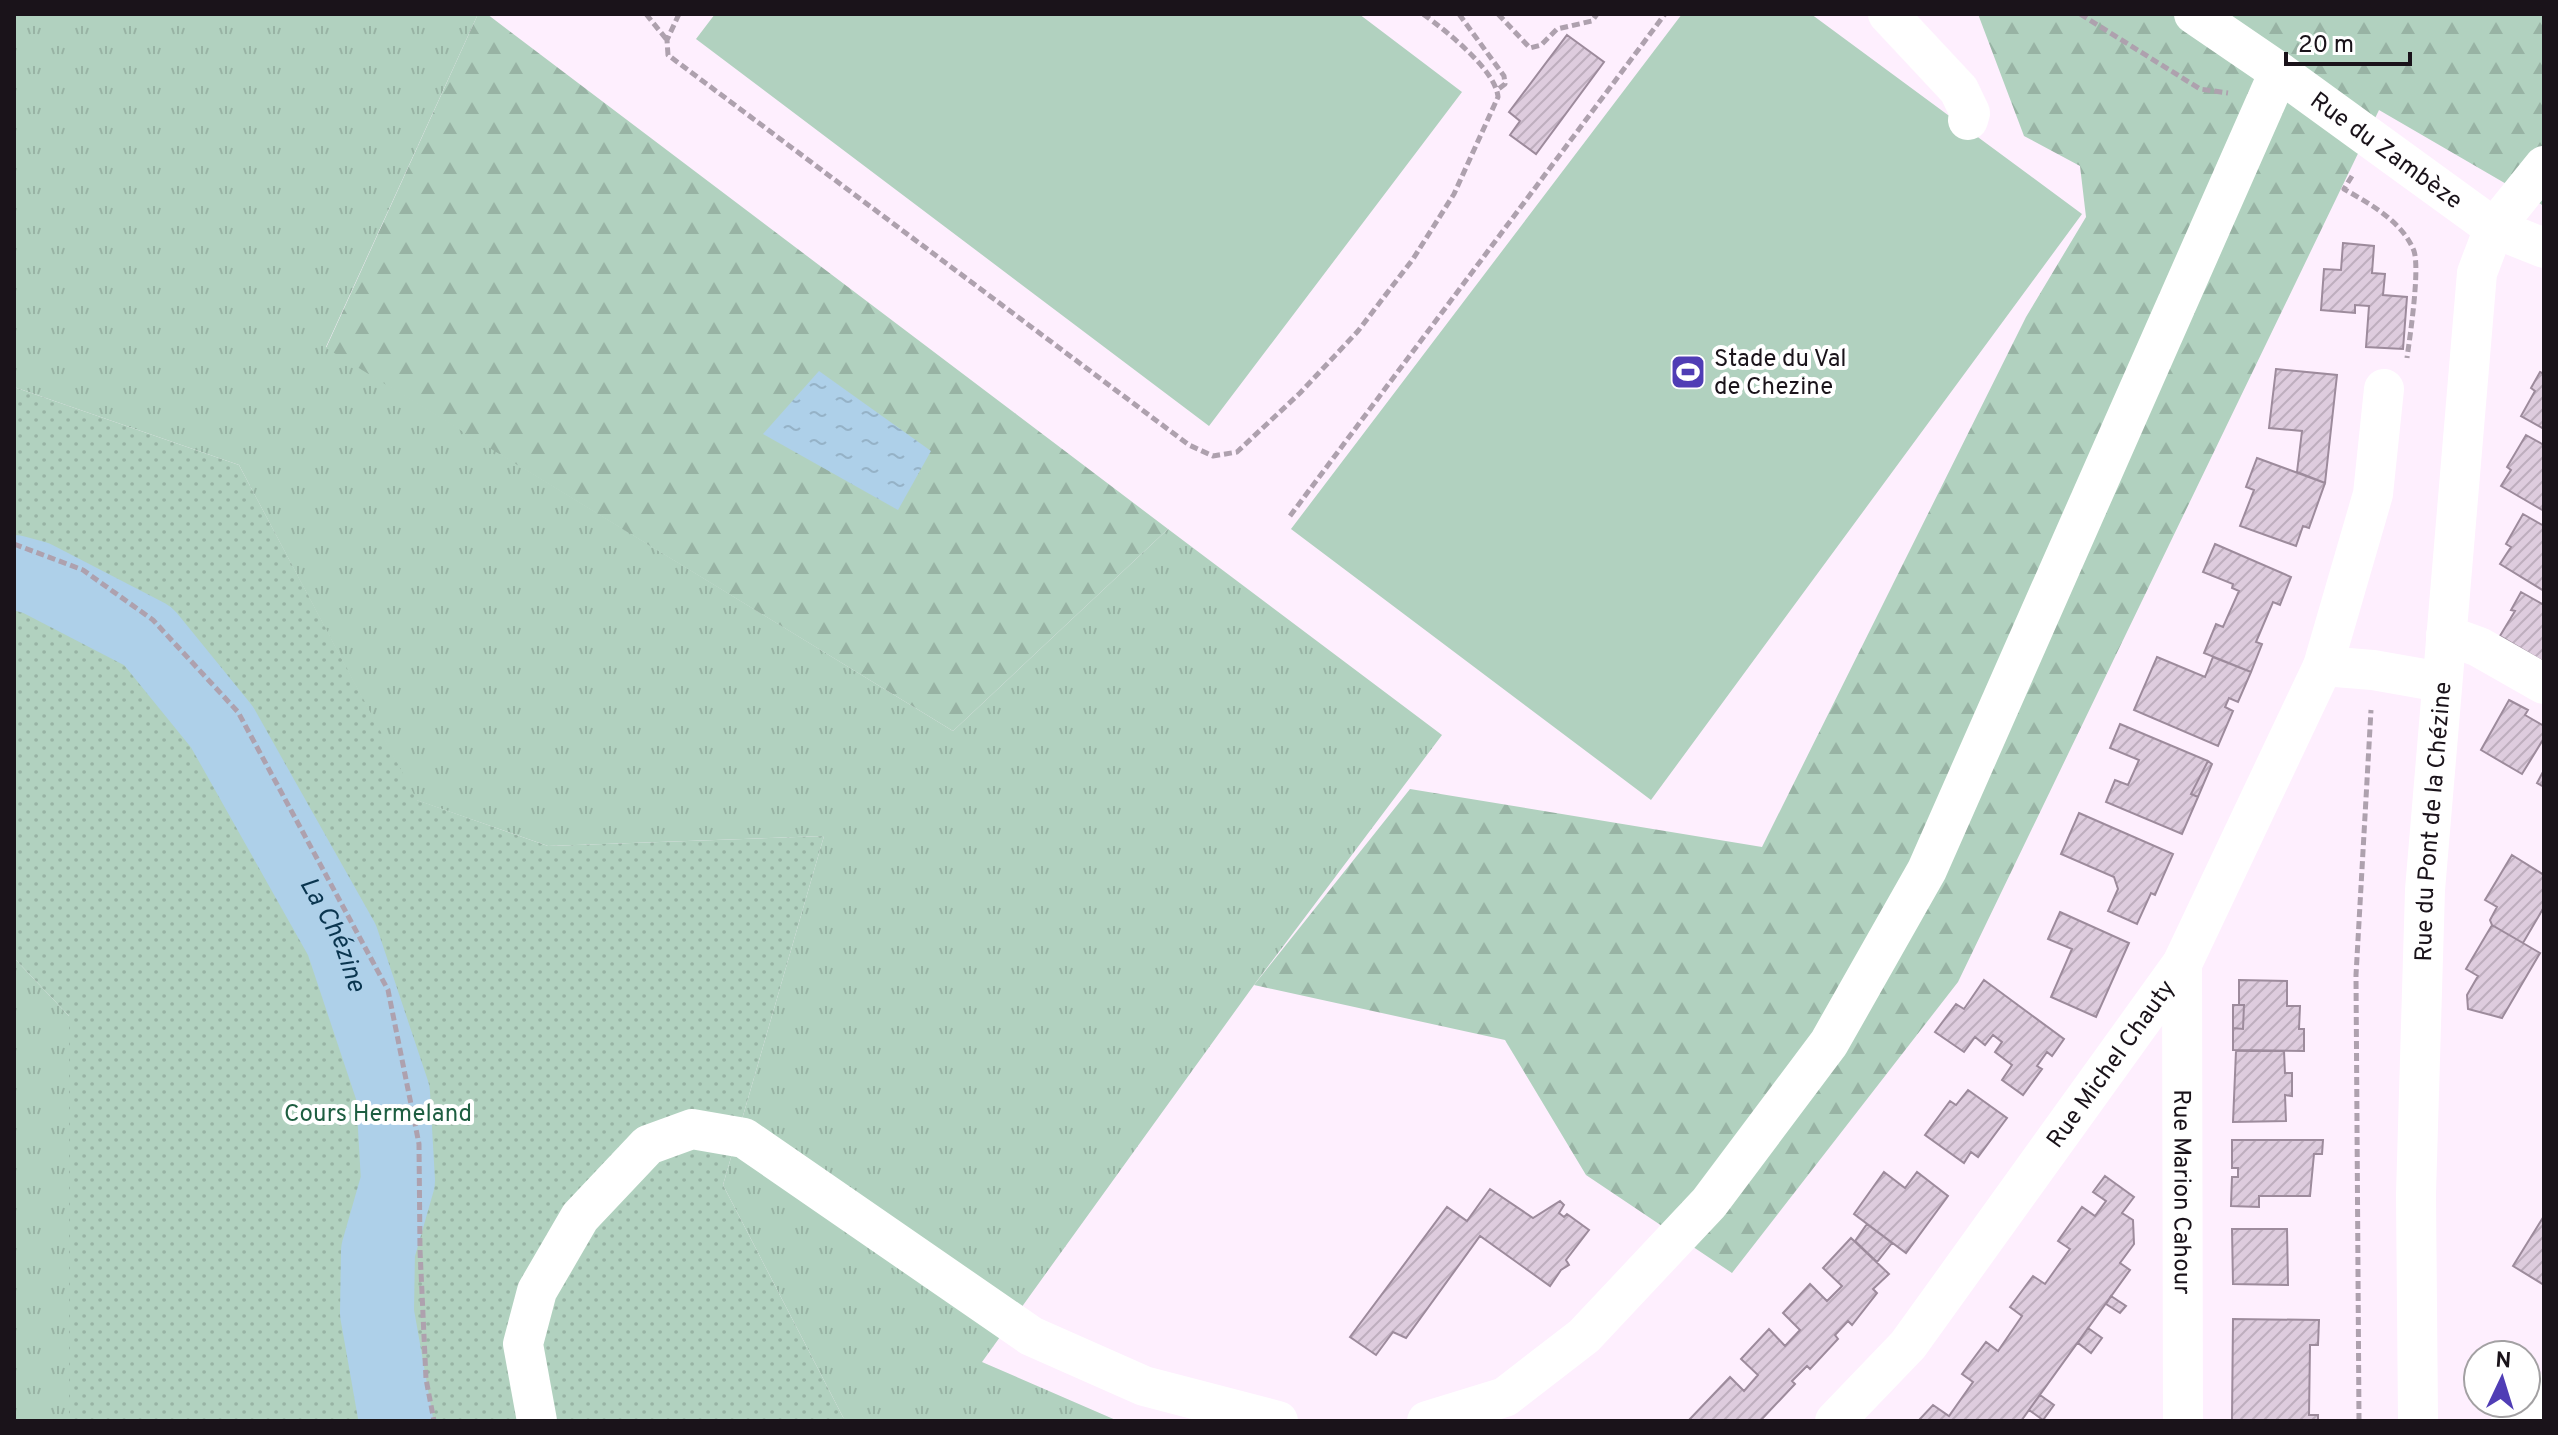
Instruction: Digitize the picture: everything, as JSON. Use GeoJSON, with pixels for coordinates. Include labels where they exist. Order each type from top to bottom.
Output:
{"type":"FeatureCollection","features":[{"type":"Feature","properties":{"kind":"street"},"geometry":{"type":"LineString","coordinates":[[1888,14],[1959,90],[1970,113],[1968,120]]}},
{"type":"Feature","properties":{"kind":"street","name":"Rue du Zambèze"},"geometry":{"type":"LineString","coordinates":[[2194,14],[2494,228],[2544,248]]}},
{"type":"Feature","properties":{"kind":"street"},"geometry":{"type":"LineString","coordinates":[[1427,1421],[1505,1397],[1584,1336],[1709,1203],[1829,1043],[1927,870],[2279,72]]}},
{"type":"Feature","properties":{"kind":"street","name":"Rue du Pont de la Chézine"},"geometry":{"type":"LineString","coordinates":[[2418,1421],[2416,1194],[2425,890],[2477,273],[2494,228],[2544,166]]}},
{"type":"Feature","properties":{"kind":"street","name":"Rue Michel Chauty"},"geometry":{"type":"LineString","coordinates":[[1835,1421],[1908,1345],[2182,964],[2323,666],[2373,494],[2384,389]]}},
{"type":"Feature","properties":{"kind":"street"},"geometry":{"type":"LineString","coordinates":[[2446,635],[2479,647],[2544,684]]}},
{"type":"Feature","properties":{"kind":"street"},"geometry":{"type":"LineString","coordinates":[[2323,666],[2373,670],[2441,682]]}},
{"type":"Feature","properties":{"kind":"street","name":"Rue Marion Cahour"},"geometry":{"type":"LineString","coordinates":[[2182,964],[2183,1421]]}},
{"type":"Feature","properties":{"kind":"street"},"geometry":{"type":"LineString","coordinates":[[537,1421],[523,1344],[537,1291],[580,1217],[648,1145],[692,1129],[744,1138],[1031,1336],[1144,1386],[1278,1421]]}},
{"type":"Feature","properties":{"kind":"street"},"geometry":{"type":"LineString","coordinates":[[2511,1421],[2544,1394]]}},
{"type":"Feature","properties":{"kind":"path"},"geometry":{"type":"LineString","coordinates":[[646,14],[667,40]]}},
{"type":"Feature","properties":{"kind":"path"},"geometry":{"type":"LineString","coordinates":[[679,14],[667,40],[668,55],[1176,436],[1213,456],[1237,452],[1300,393],[1367,319],[1413,259],[1454,194],[1498,97],[1497,90],[1488,71],[1423,14]]}},
{"type":"Feature","properties":{"kind":"path"},"geometry":{"type":"LineString","coordinates":[[1459,14],[1504,76],[1505,84],[1497,90]]}},
{"type":"Feature","properties":{"kind":"path"},"geometry":{"type":"LineString","coordinates":[[1498,14],[1530,48],[1541,45],[1557,29],[1592,21],[1597,14]]}},
{"type":"Feature","properties":{"kind":"path"},"geometry":{"type":"LineString","coordinates":[[1290,516],[1665,14]]}},
{"type":"Feature","properties":{"kind":"path"},"geometry":{"type":"LineString","coordinates":[[14,544],[83,570],[153,620],[238,712],[388,990],[419,1144],[425,1364],[434,1421]]}},
{"type":"Feature","properties":{"kind":"green space"},"geometry":{"type":"Polygon","coordinates":[[[14,14],[478,14],[326,347],[953,731],[1168,529],[1442,735],[1254,985],[982,1362],[1118,1421],[845,1421],[723,1185],[824,836],[548,846],[416,800],[239,465],[14,387],[14,14]]]}},
{"type":"Feature","properties":{"kind":"green space"},"geometry":{"type":"Polygon","coordinates":[[[478,14],[487,14],[1168,529],[953,731],[326,348],[478,14]]]}},
{"type":"Feature","properties":{"kind":"green space"},"geometry":{"type":"Polygon","coordinates":[[[715,14],[1359,14],[1462,92],[1209,426],[696,39],[715,14]]]}},
{"type":"Feature","properties":{"kind":"green space","name":"Stade du Val de Chezine"},"geometry":{"type":"Polygon","coordinates":[[[1682,14],[1811,14],[2082,214],[1651,800],[1291,529],[1682,14]]]}},
{"type":"Feature","properties":{"kind":"green space"},"geometry":{"type":"Polygon","coordinates":[[[1978,14],[2544,14],[2544,206],[2379,110],[1958,982],[1732,1273],[1586,1175],[1505,1040],[1254,985],[1410,789],[1762,847],[2026,317],[2086,217],[2080,166],[2024,136],[1978,14]]]}},
{"type":"Feature","properties":{"kind":"green space","name":"Cours Hermeland"},"geometry":{"type":"Polygon","coordinates":[[[14,387],[239,465],[417,800],[548,846],[824,836],[723,1185],[845,1421],[69,1421],[69,1016],[14,958],[14,387]]]}},
{"type":"Feature","properties":{"kind":"green space"},"geometry":{"type":"Polygon","coordinates":[[[14,958],[69,1016],[69,1421],[14,1421],[14,958]]]}},
{"type":"Feature","properties":{"kind":"water"},"geometry":{"type":"Polygon","coordinates":[[[819,371],[931,451],[898,510],[763,434],[819,371]]]}},
{"type":"Feature","properties":{"kind":"building"},"geometry":{"type":"Polygon","coordinates":[[[1567,35],[1604,62],[1536,154],[1510,135],[1520,121],[1509,112],[1567,35]]]}},
{"type":"Feature","properties":{"kind":"building"},"geometry":{"type":"Polygon","coordinates":[[[2343,243],[2374,246],[2372,273],[2385,274],[2383,295],[2407,297],[2403,349],[2366,347],[2369,306],[2355,305],[2355,313],[2321,310],[2324,269],[2341,270],[2343,243]]]}},
{"type":"Feature","properties":{"kind":"building"},"geometry":{"type":"Polygon","coordinates":[[[2276,369],[2337,375],[2325,483],[2297,472],[2302,431],[2269,428],[2276,369]]]}},
{"type":"Feature","properties":{"kind":"building"},"geometry":{"type":"Polygon","coordinates":[[[2540,372],[2544,374],[2544,429],[2521,416],[2535,391],[2531,388],[2540,372]]]}},
{"type":"Feature","properties":{"kind":"building"},"geometry":{"type":"Polygon","coordinates":[[[2526,435],[2544,445],[2544,511],[2501,486],[2511,470],[2507,467],[2526,435]]]}},
{"type":"Feature","properties":{"kind":"building"},"geometry":{"type":"Polygon","coordinates":[[[2257,458],[2325,483],[2309,528],[2303,526],[2296,546],[2240,526],[2254,490],[2246,487],[2257,458]]]}},
{"type":"Feature","properties":{"kind":"building"},"geometry":{"type":"Polygon","coordinates":[[[2523,514],[2544,526],[2544,591],[2500,564],[2511,547],[2506,544],[2523,514]]]}},
{"type":"Feature","properties":{"kind":"building"},"geometry":{"type":"Polygon","coordinates":[[[2215,544],[2291,577],[2280,605],[2273,602],[2256,642],[2262,644],[2251,672],[2204,653],[2216,624],[2223,627],[2239,591],[2232,588],[2233,584],[2203,572],[2215,544]]]}},
{"type":"Feature","properties":{"kind":"building"},"geometry":{"type":"Polygon","coordinates":[[[2521,592],[2544,605],[2544,662],[2500,636],[2515,611],[2511,610],[2521,592]]]}},
{"type":"Feature","properties":{"kind":"building"},"geometry":{"type":"Polygon","coordinates":[[[2157,657],[2205,677],[2213,657],[2251,672],[2238,702],[2229,698],[2225,707],[2233,711],[2218,746],[2134,710],[2157,657]]]}},
{"type":"Feature","properties":{"kind":"building"},"geometry":{"type":"Polygon","coordinates":[[[2509,700],[2528,710],[2525,715],[2544,726],[2544,738],[2522,774],[2481,750],[2509,700]]]}},
{"type":"Feature","properties":{"kind":"building"},"geometry":{"type":"Polygon","coordinates":[[[2120,724],[2208,761],[2191,794],[2198,797],[2182,834],[2106,802],[2115,780],[2128,785],[2139,760],[2110,748],[2120,724]]]}},
{"type":"Feature","properties":{"kind":"building"},"geometry":{"type":"Polygon","coordinates":[[[2208,761],[2212,764],[2198,797],[2191,794],[2208,761]]]}},
{"type":"Feature","properties":{"kind":"building"},"geometry":{"type":"Polygon","coordinates":[[[2544,770],[2544,787],[2537,783],[2544,770]]]}},
{"type":"Feature","properties":{"kind":"building"},"geometry":{"type":"Polygon","coordinates":[[[2079,813],[2173,854],[2155,895],[2151,893],[2137,924],[2108,911],[2118,889],[2114,877],[2061,854],[2079,813]]]}},
{"type":"Feature","properties":{"kind":"building"},"geometry":{"type":"Polygon","coordinates":[[[2512,855],[2544,875],[2544,907],[2523,943],[2492,925],[2490,920],[2497,907],[2485,900],[2512,855]]]}},
{"type":"Feature","properties":{"kind":"building"},"geometry":{"type":"Polygon","coordinates":[[[2060,912],[2129,943],[2096,1017],[2051,997],[2072,949],[2048,939],[2060,912]]]}},
{"type":"Feature","properties":{"kind":"building"},"geometry":{"type":"Polygon","coordinates":[[[2492,925],[2540,953],[2502,1018],[2468,1009],[2467,995],[2478,976],[2466,969],[2492,925]]]}},
{"type":"Feature","properties":{"kind":"building"},"geometry":{"type":"Polygon","coordinates":[[[1984,980],[2064,1039],[2052,1056],[2047,1052],[2037,1066],[2042,1069],[2023,1095],[2002,1080],[2012,1065],[1995,1052],[2002,1042],[1993,1035],[1985,1045],[1975,1037],[1964,1052],[1935,1032],[1956,1004],[1964,1009],[1984,980]]]}},
{"type":"Feature","properties":{"kind":"building"},"geometry":{"type":"Polygon","coordinates":[[[2239,980],[2287,981],[2287,1006],[2300,1006],[2299,1029],[2304,1029],[2304,1051],[2233,1050],[2233,1028],[2243,1029],[2244,1005],[2239,1005],[2239,980]]]}},
{"type":"Feature","properties":{"kind":"building"},"geometry":{"type":"Polygon","coordinates":[[[2233,1005],[2244,1005],[2243,1029],[2233,1028],[2233,1005]]]}},
{"type":"Feature","properties":{"kind":"building"},"geometry":{"type":"Polygon","coordinates":[[[2236,1051],[2284,1051],[2285,1073],[2292,1073],[2292,1096],[2285,1095],[2286,1121],[2233,1122],[2236,1051]]]}},
{"type":"Feature","properties":{"kind":"building"},"geometry":{"type":"Polygon","coordinates":[[[1968,1090],[2007,1118],[1978,1157],[1971,1152],[1964,1163],[1925,1135],[1950,1101],[1956,1105],[1968,1090]]]}},
{"type":"Feature","properties":{"kind":"building"},"geometry":{"type":"Polygon","coordinates":[[[2232,1140],[2323,1140],[2322,1154],[2314,1154],[2310,1196],[2259,1196],[2259,1207],[2231,1206],[2232,1177],[2238,1177],[2238,1168],[2232,1168],[2232,1140]]]}},
{"type":"Feature","properties":{"kind":"building"},"geometry":{"type":"Polygon","coordinates":[[[1884,1172],[1905,1188],[1917,1172],[1948,1196],[1906,1253],[1854,1214],[1884,1172]]]}},
{"type":"Feature","properties":{"kind":"building"},"geometry":{"type":"Polygon","coordinates":[[[2105,1176],[2134,1197],[2122,1213],[2133,1220],[2134,1244],[2120,1263],[2130,1270],[2021,1421],[1919,1420],[1933,1405],[1949,1416],[1973,1382],[1962,1374],[1986,1342],[1998,1351],[2022,1316],[2010,1307],[2033,1276],[2045,1284],[2070,1249],[2058,1241],[2082,1207],[2095,1216],[2106,1201],[2093,1192],[2105,1176]]]}},
{"type":"Feature","properties":{"kind":"building"},"geometry":{"type":"Polygon","coordinates":[[[1490,1189],[1533,1218],[1560,1201],[1564,1205],[1559,1213],[1564,1217],[1567,1214],[1589,1230],[1566,1260],[1569,1265],[1561,1270],[1550,1286],[1480,1236],[1406,1338],[1393,1332],[1376,1355],[1350,1337],[1447,1207],[1467,1221],[1490,1189]]]}},
{"type":"Feature","properties":{"kind":"building"},"geometry":{"type":"Polygon","coordinates":[[[2544,1216],[2544,1285],[2513,1266],[2544,1216]]]}},
{"type":"Feature","properties":{"kind":"building"},"geometry":{"type":"Polygon","coordinates":[[[1867,1224],[1892,1243],[1877,1262],[1855,1241],[1867,1224]]]}},
{"type":"Feature","properties":{"kind":"building"},"geometry":{"type":"Polygon","coordinates":[[[2232,1229],[2287,1229],[2288,1285],[2233,1284],[2232,1229]]]}},
{"type":"Feature","properties":{"kind":"building"},"geometry":{"type":"Polygon","coordinates":[[[1851,1238],[1889,1274],[1873,1289],[1877,1293],[1852,1325],[1848,1321],[1835,1335],[1838,1339],[1810,1369],[1807,1366],[1792,1381],[1795,1384],[1760,1421],[1688,1421],[1730,1377],[1744,1391],[1758,1375],[1741,1359],[1769,1329],[1785,1346],[1800,1330],[1783,1313],[1810,1284],[1827,1301],[1842,1286],[1823,1268],[1851,1238]]]}},
{"type":"Feature","properties":{"kind":"building"},"geometry":{"type":"Polygon","coordinates":[[[2111,1296],[2126,1306],[2120,1313],[2106,1304],[2111,1296]]]}},
{"type":"Feature","properties":{"kind":"building"},"geometry":{"type":"Polygon","coordinates":[[[2233,1319],[2319,1320],[2318,1345],[2310,1345],[2309,1415],[2318,1415],[2318,1421],[2232,1421],[2233,1319]]]}},
{"type":"Feature","properties":{"kind":"building"},"geometry":{"type":"Polygon","coordinates":[[[2088,1328],[2102,1338],[2091,1353],[2078,1343],[2088,1328]]]}},
{"type":"Feature","properties":{"kind":"building"},"geometry":{"type":"Polygon","coordinates":[[[2040,1395],[2054,1405],[2043,1420],[2029,1410],[2040,1395]]]}},
{"type":"Feature","properties":{"kind":"waterway","name":"La Chézine"},"geometry":{"type":"LineString","coordinates":[[14,572],[36,578],[148,636],[222,727],[342,940],[393,1093],[398,1181],[378,1251],[377,1313],[396,1421]]}},
{"type":"Feature","properties":{"kind":"place","name":"Stade du Val de Chezine"},"geometry":{"type":"Point","coordinates":[1688,372]}}]}
